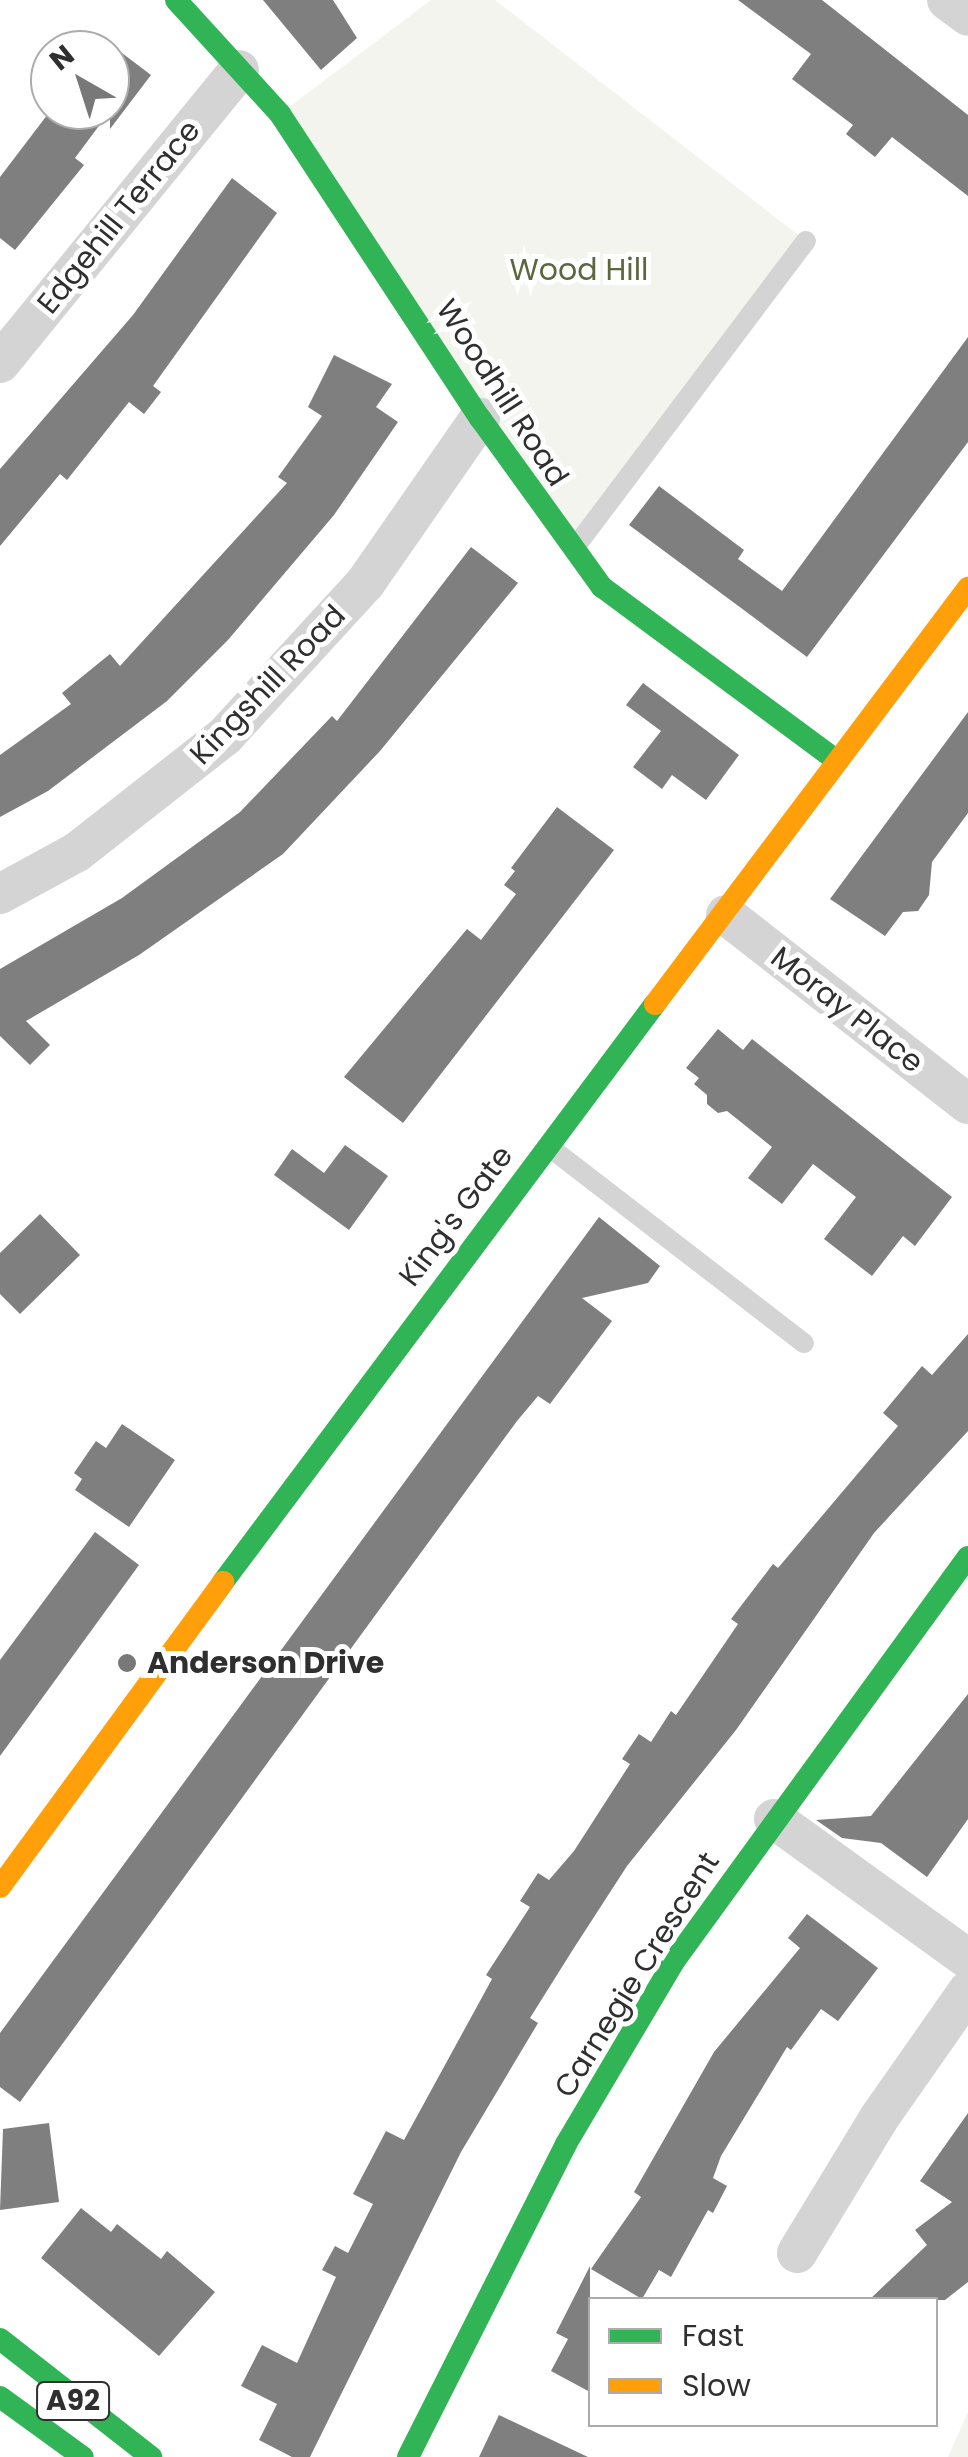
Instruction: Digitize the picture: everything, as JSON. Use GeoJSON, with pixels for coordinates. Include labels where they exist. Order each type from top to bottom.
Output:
{"type":"FeatureCollection","features":[{"type":"Feature","properties":{"kind":"street","name":"Woodhill Road"},"geometry":{"type":"LineString","coordinates":[[176,0],[280,114],[480,418],[602,588],[837,762]]}},
{"type":"Feature","properties":{"kind":"street"},"geometry":{"type":"LineString","coordinates":[[947,0],[968,16]]}},
{"type":"Feature","properties":{"kind":"street","name":"Edgehill Terrace"},"geometry":{"type":"LineString","coordinates":[[0,363],[239,70]]}},
{"type":"Feature","properties":{"kind":"street","name":"Kingshill Road"},"geometry":{"type":"LineString","coordinates":[[0,894],[77,852],[226,736],[366,582],[480,418]]}},
{"type":"Feature","properties":{"kind":"street","name":"King's Gate"},"geometry":{"type":"LineString","coordinates":[[0,1888],[547,1144],[726,915],[968,588]]}},
{"type":"Feature","properties":{"kind":"street","name":"Moray Place"},"geometry":{"type":"LineString","coordinates":[[726,915],[968,1104]]}},
{"type":"Feature","properties":{"kind":"street","name":"Carnegie Crescent"},"geometry":{"type":"LineString","coordinates":[[408,2457],[459,2345],[566,2144],[675,1960],[774,1818],[968,1556]]}},
{"type":"Feature","properties":{"kind":"street"},"geometry":{"type":"LineString","coordinates":[[774,1818],[968,1959]]}},
{"type":"Feature","properties":{"kind":"street"},"geometry":{"type":"LineString","coordinates":[[798,2253],[878,2118],[968,1990]]}},
{"type":"Feature","properties":{"kind":"street","name":"A92"},"geometry":{"type":"LineString","coordinates":[[0,2339],[150,2457]]}},
{"type":"Feature","properties":{"kind":"street","name":"A92"},"geometry":{"type":"LineString","coordinates":[[0,2397],[83,2457]]}},
{"type":"Feature","properties":{"kind":"lane"},"geometry":{"type":"LineString","coordinates":[[572,551],[806,241]]}},
{"type":"Feature","properties":{"kind":"lane"},"geometry":{"type":"LineString","coordinates":[[547,1144],[804,1343]]}},
{"type":"Feature","properties":{"kind":"green space","name":"Wood Hill"},"geometry":{"type":"Polygon","coordinates":[[[431,0],[495,0],[806,241],[571,551],[280,114],[431,0]]]}},
{"type":"Feature","properties":{"kind":"green space"},"geometry":{"type":"Polygon","coordinates":[[[968,2412],[968,2457],[948,2457],[968,2412]]]}},
{"type":"Feature","properties":{"kind":"building"},"geometry":{"type":"Polygon","coordinates":[[[263,0],[333,0],[357,38],[321,70],[263,0]]]}},
{"type":"Feature","properties":{"kind":"building"},"geometry":{"type":"Polygon","coordinates":[[[738,0],[822,0],[968,115],[968,196],[892,137],[875,157],[846,134],[853,125],[792,79],[811,54],[738,0]]]}},
{"type":"Feature","properties":{"kind":"building"},"geometry":{"type":"Polygon","coordinates":[[[130,59],[151,75],[130,103],[130,59]]]}},
{"type":"Feature","properties":{"kind":"building"},"geometry":{"type":"Polygon","coordinates":[[[36,130],[96,130],[75,158],[84,165],[15,250],[0,238],[0,177],[36,130]]]}},
{"type":"Feature","properties":{"kind":"building"},"geometry":{"type":"Polygon","coordinates":[[[232,178],[277,213],[153,386],[161,392],[144,414],[129,402],[67,480],[60,474],[0,546],[0,469],[133,315],[232,178]]]}},
{"type":"Feature","properties":{"kind":"building"},"geometry":{"type":"Polygon","coordinates":[[[968,337],[968,442],[807,657],[629,525],[659,486],[744,550],[738,559],[782,591],[968,337]]]}},
{"type":"Feature","properties":{"kind":"building"},"geometry":{"type":"Polygon","coordinates":[[[334,355],[392,384],[376,407],[398,422],[334,515],[228,640],[167,701],[48,791],[0,817],[0,755],[71,704],[62,693],[110,654],[120,666],[287,483],[278,477],[322,416],[308,407],[334,355]]]}},
{"type":"Feature","properties":{"kind":"building"},"geometry":{"type":"Polygon","coordinates":[[[471,547],[518,583],[380,751],[283,854],[139,955],[26,1021],[50,1045],[30,1065],[0,1036],[0,969],[122,898],[240,812],[332,716],[337,721],[471,547]]]}},
{"type":"Feature","properties":{"kind":"building"},"geometry":{"type":"Polygon","coordinates":[[[643,683],[739,755],[706,800],[672,775],[662,789],[633,767],[661,731],[626,705],[643,683]]]}},
{"type":"Feature","properties":{"kind":"building"},"geometry":{"type":"Polygon","coordinates":[[[968,712],[968,813],[932,862],[929,895],[918,911],[903,912],[885,936],[830,899],[968,712]]]}},
{"type":"Feature","properties":{"kind":"building"},"geometry":{"type":"Polygon","coordinates":[[[557,807],[614,850],[403,1123],[344,1077],[467,929],[481,940],[516,894],[504,885],[515,871],[511,868],[557,807]]]}},
{"type":"Feature","properties":{"kind":"building"},"geometry":{"type":"Polygon","coordinates":[[[718,1029],[743,1050],[752,1039],[952,1197],[915,1246],[903,1236],[872,1276],[824,1239],[856,1197],[813,1164],[782,1204],[748,1178],[772,1147],[727,1111],[718,1113],[707,1104],[707,1095],[694,1084],[699,1078],[686,1068],[718,1029]]]}},
{"type":"Feature","properties":{"kind":"building"},"geometry":{"type":"Polygon","coordinates":[[[345,1145],[388,1176],[349,1230],[274,1175],[292,1149],[324,1173],[345,1145]]]}},
{"type":"Feature","properties":{"kind":"building"},"geometry":{"type":"Polygon","coordinates":[[[40,1214],[80,1255],[20,1314],[0,1294],[0,1253],[40,1214]]]}},
{"type":"Feature","properties":{"kind":"building"},"geometry":{"type":"Polygon","coordinates":[[[599,1217],[660,1266],[648,1283],[582,1298],[612,1321],[550,1404],[538,1396],[517,1421],[20,2102],[0,2087],[0,2033],[599,1217]]]}},
{"type":"Feature","properties":{"kind":"building"},"geometry":{"type":"Polygon","coordinates":[[[968,1334],[968,1431],[874,1533],[736,1730],[627,1866],[572,1951],[530,2018],[538,2023],[461,2152],[310,2457],[292,2457],[259,2440],[277,2404],[241,2386],[262,2345],[297,2363],[336,2277],[322,2270],[335,2246],[348,2253],[373,2204],[353,2194],[386,2131],[404,2140],[492,1979],[486,1975],[530,1907],[520,1901],[538,1873],[549,1880],[574,1851],[630,1764],[622,1759],[639,1734],[651,1742],[671,1711],[676,1715],[738,1624],[731,1619],[773,1564],[778,1568],[898,1426],[883,1413],[922,1366],[932,1375],[968,1334]]]}},
{"type":"Feature","properties":{"kind":"building"},"geometry":{"type":"Polygon","coordinates":[[[122,1424],[175,1460],[129,1527],[75,1490],[82,1479],[74,1473],[96,1441],[106,1448],[122,1424]]]}},
{"type":"Feature","properties":{"kind":"building"},"geometry":{"type":"Polygon","coordinates":[[[95,1532],[139,1565],[0,1756],[0,1660],[95,1532]]]}},
{"type":"Feature","properties":{"kind":"building"},"geometry":{"type":"Polygon","coordinates":[[[968,1694],[968,1819],[927,1877],[881,1843],[842,1838],[816,1820],[871,1816],[968,1694]]]}},
{"type":"Feature","properties":{"kind":"building"},"geometry":{"type":"Polygon","coordinates":[[[807,1914],[878,1968],[838,2021],[821,2009],[791,2050],[787,2047],[721,2156],[713,2178],[727,2186],[713,2213],[708,2210],[671,2277],[659,2270],[643,2297],[639,2297],[591,2269],[641,2197],[634,2192],[714,2052],[800,1948],[788,1938],[807,1914]]]}},
{"type":"Feature","properties":{"kind":"building"},"geometry":{"type":"Polygon","coordinates":[[[968,2113],[968,2282],[945,2300],[872,2297],[927,2245],[915,2230],[952,2202],[920,2181],[968,2113]]]}},
{"type":"Feature","properties":{"kind":"building"},"geometry":{"type":"Polygon","coordinates":[[[49,2123],[59,2202],[0,2210],[3,2129],[49,2123]]]}},
{"type":"Feature","properties":{"kind":"building"},"geometry":{"type":"Polygon","coordinates":[[[81,2208],[111,2232],[117,2224],[161,2259],[167,2251],[215,2292],[159,2356],[41,2258],[81,2208]]]}},
{"type":"Feature","properties":{"kind":"building"},"geometry":{"type":"Polygon","coordinates":[[[590,2266],[588,2391],[551,2371],[568,2339],[556,2333],[590,2266]]]}},
{"type":"Feature","properties":{"kind":"building"},"geometry":{"type":"Polygon","coordinates":[[[499,2415],[588,2457],[479,2457],[499,2415]]]}},
{"type":"Feature","properties":{"kind":"traffic: fast"},"geometry":{"type":"LineString","coordinates":[[176,0],[280,114],[480,418],[602,587],[837,761]]}},
{"type":"Feature","properties":{"kind":"traffic: fast"},"geometry":{"type":"LineString","coordinates":[[223,1582],[655,1004]]}},
{"type":"Feature","properties":{"kind":"traffic: fast"},"geometry":{"type":"LineString","coordinates":[[408,2457],[566,2144],[675,1960],[968,1557]]}},
{"type":"Feature","properties":{"kind":"traffic: fast"},"geometry":{"type":"LineString","coordinates":[[0,2339],[151,2457]]}},
{"type":"Feature","properties":{"kind":"traffic: fast"},"geometry":{"type":"LineString","coordinates":[[0,2397],[83,2457]]}},
{"type":"Feature","properties":{"kind":"traffic: slow"},"geometry":{"type":"LineString","coordinates":[[655,1004],[968,588]]}},
{"type":"Feature","properties":{"kind":"traffic: slow"},"geometry":{"type":"LineString","coordinates":[[0,1887],[223,1582]]}},
{"type":"Feature","properties":{"kind":"place","name":"Anderson Drive"},"geometry":{"type":"Point","coordinates":[127,1663]}}]}
